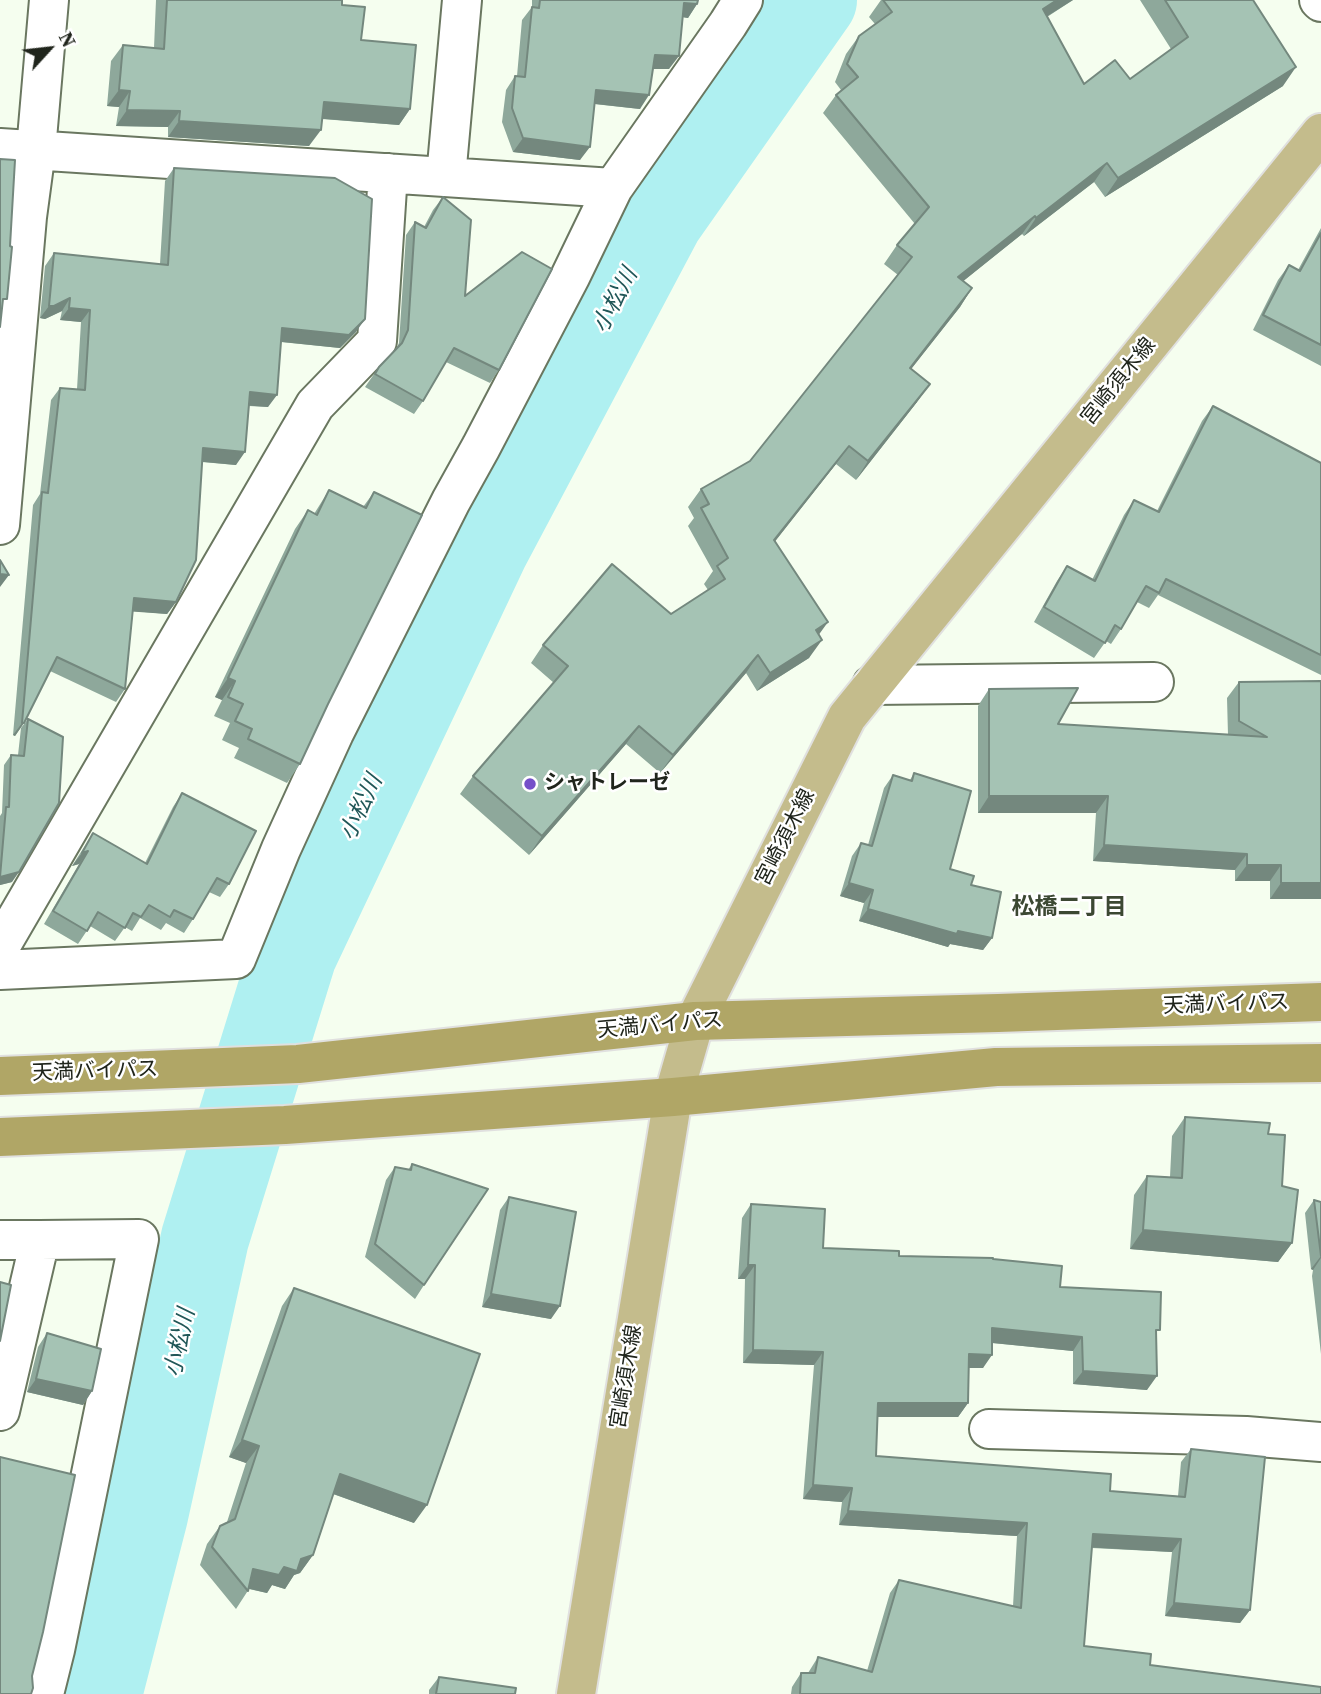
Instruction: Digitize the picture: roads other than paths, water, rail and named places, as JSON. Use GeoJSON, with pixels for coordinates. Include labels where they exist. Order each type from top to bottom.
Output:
{"type":"FeatureCollection","features":[{"type":"Feature","properties":{"kind":"highway","name":"天満バイパス"},"geometry":{"type":"LineString","coordinates":[[0,1076],[298,1064],[695,1021],[1321,1002]]}},
{"type":"Feature","properties":{"kind":"highway"},"geometry":{"type":"LineString","coordinates":[[0,1137],[285,1125],[673,1097],[996,1067],[1321,1063]]}},
{"type":"Feature","properties":{"kind":"main road","name":"宮崎須木線"},"geometry":{"type":"LineString","coordinates":[[576,1694],[673,1097],[695,1021],[847,717],[1321,133]]}},
{"type":"Feature","properties":{"kind":"street"},"geometry":{"type":"LineString","coordinates":[[0,526],[27,217],[18,149],[49,0]]}},
{"type":"Feature","properties":{"kind":"street"},"geometry":{"type":"LineString","coordinates":[[446,177],[462,0]]}},
{"type":"Feature","properties":{"kind":"street"},"geometry":{"type":"LineString","coordinates":[[0,970],[236,959],[281,849],[334,733],[614,188],[743,0]]}},
{"type":"Feature","properties":{"kind":"street"},"geometry":{"type":"LineString","coordinates":[[18,149],[614,188]]}},
{"type":"Feature","properties":{"kind":"street"},"geometry":{"type":"LineString","coordinates":[[0,947],[315,405],[377,341],[388,173]]}},
{"type":"Feature","properties":{"kind":"street"},"geometry":{"type":"LineString","coordinates":[[872,685],[1154,682]]}},
{"type":"Feature","properties":{"kind":"street"},"geometry":{"type":"LineString","coordinates":[[0,1240],[139,1239],[44,1694]]}},
{"type":"Feature","properties":{"kind":"street"},"geometry":{"type":"LineString","coordinates":[[0,1411],[40,1240]]}},
{"type":"Feature","properties":{"kind":"street"},"geometry":{"type":"LineString","coordinates":[[989,1429],[1245,1436],[1321,1442]]}},
{"type":"Feature","properties":{"kind":"waterway","name":"小松川"},"geometry":{"type":"LineString","coordinates":[[98,1694],[144,1515],[205,1238],[293,954],[485,548],[660,218],[813,0]]}},
{"type":"Feature","properties":{"kind":"place","name":"シャトレーゼ"},"geometry":{"type":"Point","coordinates":[530,784]}},
{"type":"Feature","properties":{"kind":"district","name":"松橋二丁目"},"geometry":{"type":"Point","coordinates":[1069,908]}}]}
